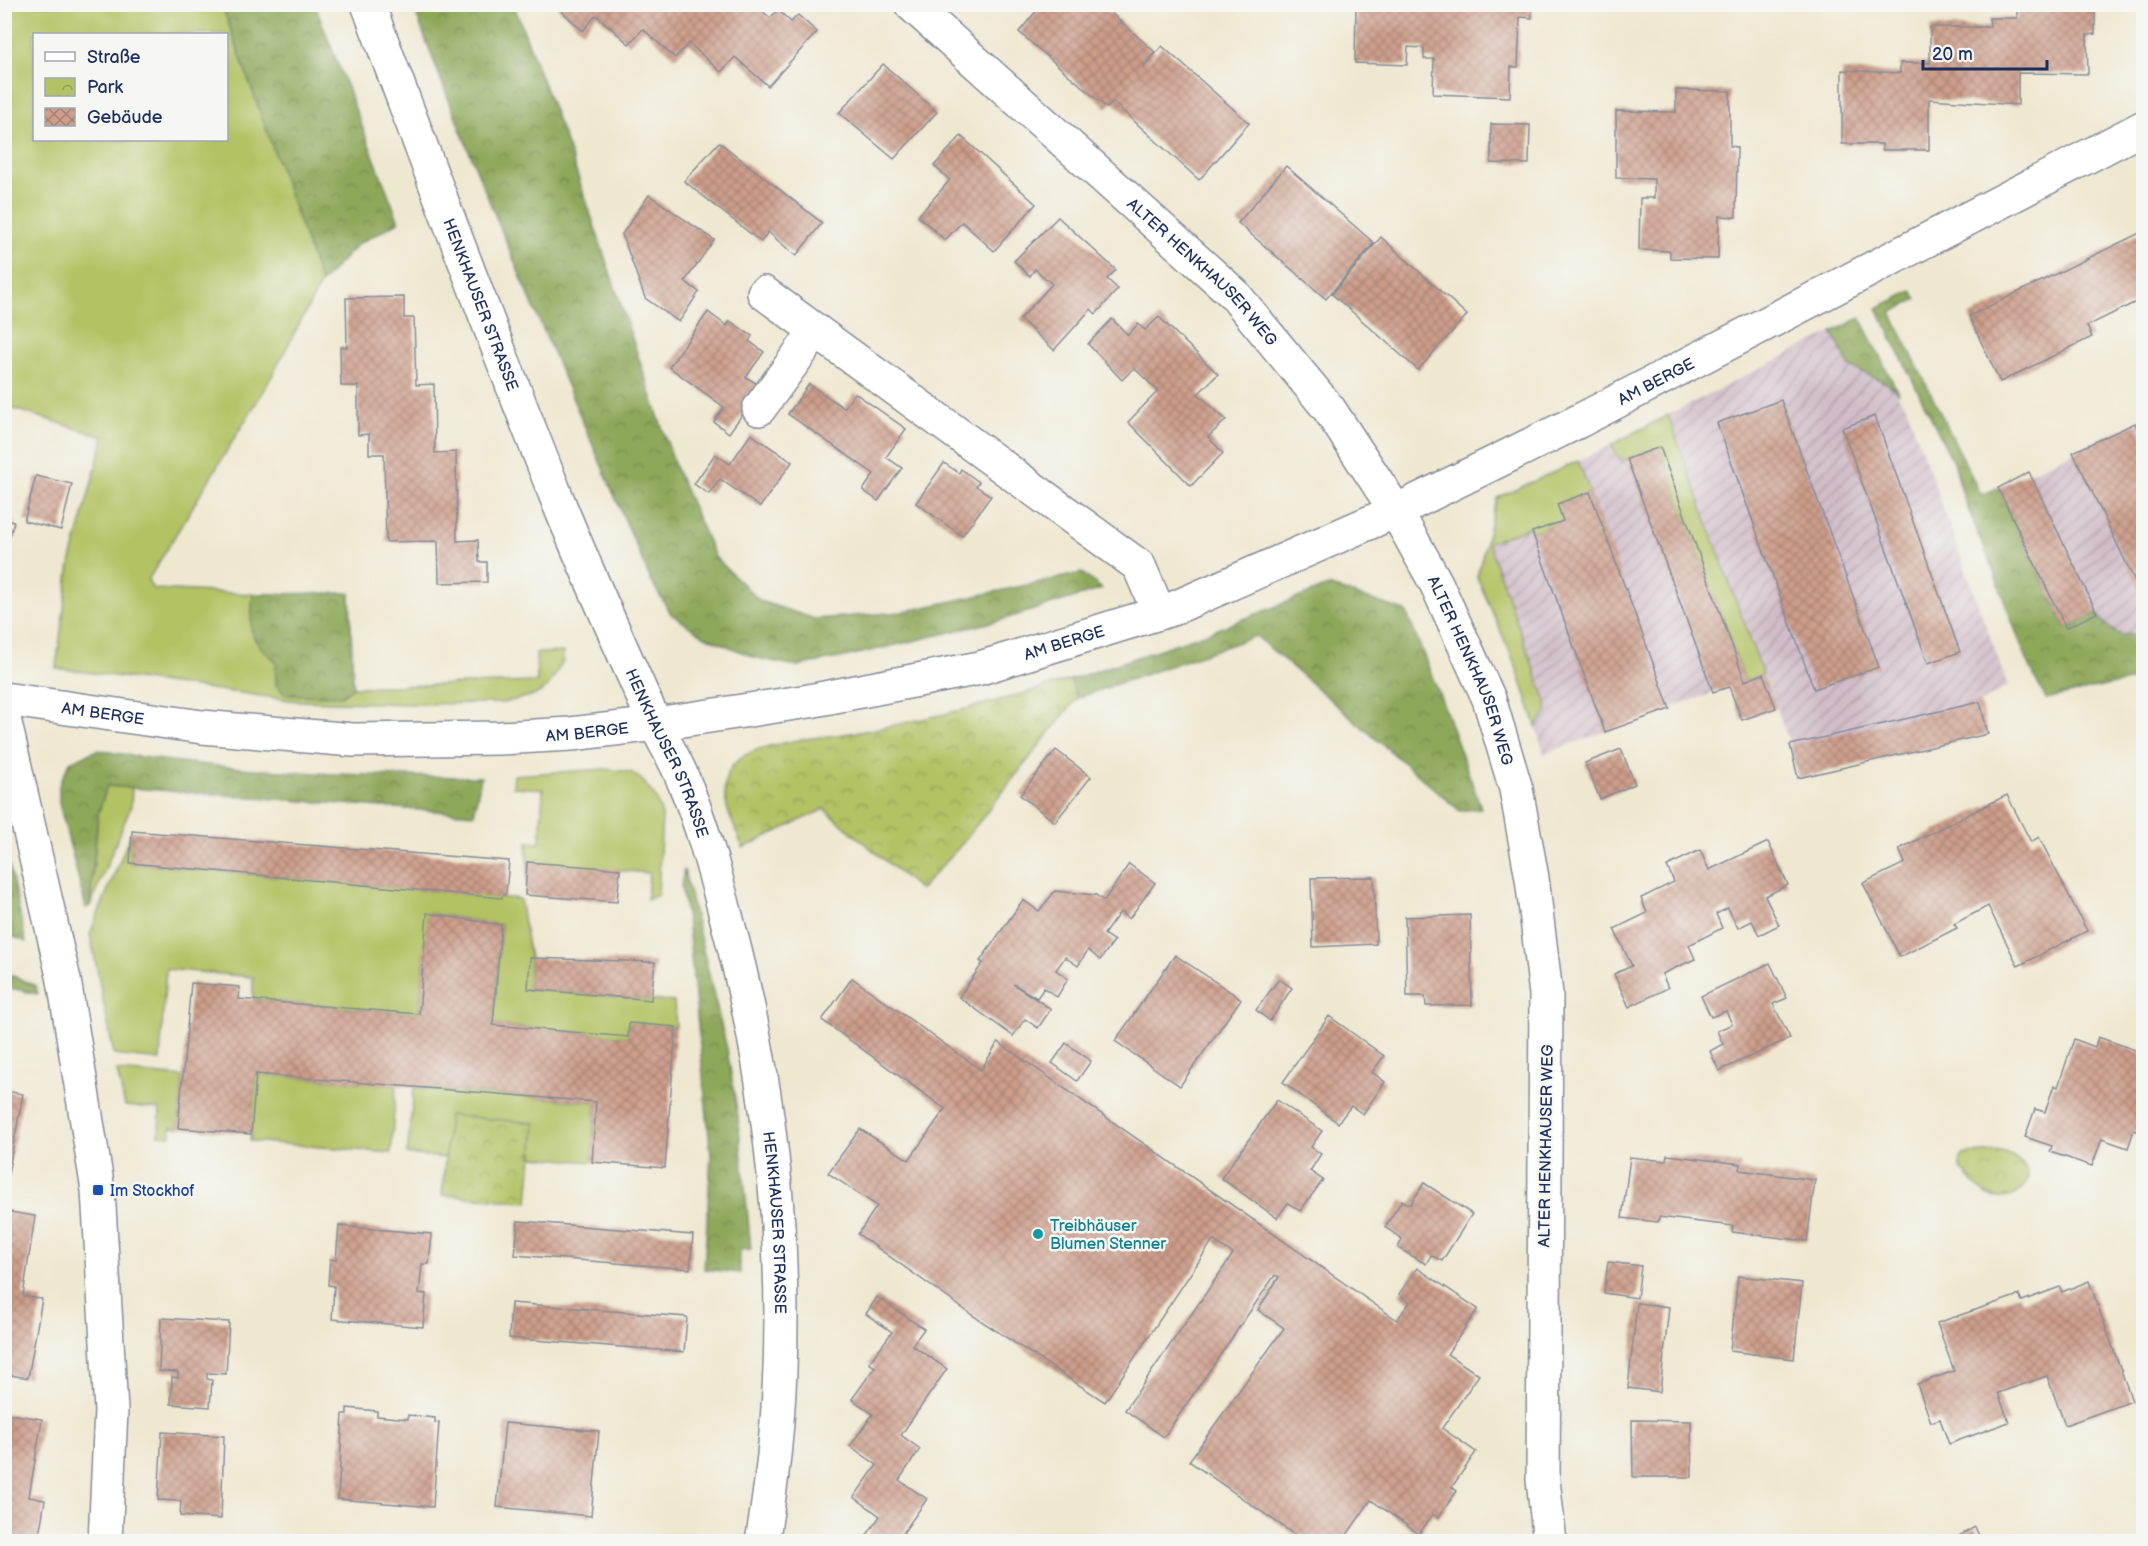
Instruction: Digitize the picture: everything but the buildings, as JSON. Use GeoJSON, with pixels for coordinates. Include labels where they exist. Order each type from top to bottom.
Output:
{"type":"FeatureCollection","features":[{"type":"Feature","properties":{"kind":"street","name":"HENKHAUSER STRASSE"},"geometry":{"type":"LineString","coordinates":[[368,4],[563,514],[656,724],[682,776],[717,881],[739,962],[766,1106],[776,1196],[781,1293],[778,1405],[762,1542]]}},
{"type":"Feature","properties":{"kind":"street","name":"ALTER HENKHAUSER WEG"},"geometry":{"type":"LineString","coordinates":[[911,4],[1234,294],[1329,409],[1396,511],[1436,583],[1489,699],[1516,789],[1532,878],[1546,994],[1543,1480],[1550,1542]]}},
{"type":"Feature","properties":{"kind":"street","name":"AM BERGE"},"geometry":{"type":"LineString","coordinates":[[4,699],[202,727],[353,740],[512,737],[571,734],[656,724],[809,701],[980,668],[1159,613],[1396,511],[1579,420],[2144,127]]}},
{"type":"Feature","properties":{"kind":"street"},"geometry":{"type":"LineString","coordinates":[[765,293],[1139,566],[1159,613]]}},
{"type":"Feature","properties":{"kind":"street"},"geometry":{"type":"LineString","coordinates":[[759,409],[816,331]]}},
{"type":"Feature","properties":{"kind":"street"},"geometry":{"type":"LineString","coordinates":[[4,719],[62,969],[98,1190],[111,1410],[105,1542]]}},
{"type":"Feature","properties":{"kind":"shaded area"},"geometry":{"type":"Polygon","coordinates":[[[1832,332],[1850,366],[1888,383],[1906,406],[2008,686],[1980,703],[1988,734],[1798,778],[1790,745],[1668,415],[1832,332]]]}},
{"type":"Feature","properties":{"kind":"shaded area"},"geometry":{"type":"Polygon","coordinates":[[[2143,419],[2143,633],[2128,637],[2107,628],[2066,628],[1998,488],[2143,419]]]}},
{"type":"Feature","properties":{"kind":"shaded area"},"geometry":{"type":"Polygon","coordinates":[[[1611,445],[1621,461],[1660,447],[1745,681],[1544,754],[1536,726],[1548,712],[1488,543],[1529,527],[1557,504],[1590,492],[1578,461],[1611,445]]]}},
{"type":"Feature","properties":{"kind":"green space"},"geometry":{"type":"Polygon","coordinates":[[[4,5],[222,5],[321,283],[267,385],[148,580],[153,589],[253,594],[251,630],[276,661],[276,685],[341,696],[353,687],[537,682],[536,653],[563,652],[563,661],[548,687],[535,695],[503,703],[411,704],[298,701],[56,668],[70,564],[104,437],[5,406],[4,5]]]}},
{"type":"Feature","properties":{"kind":"green space"},"geometry":{"type":"Polygon","coordinates":[[[222,5],[315,5],[399,222],[358,244],[321,283],[222,5]]]}},
{"type":"Feature","properties":{"kind":"green space"},"geometry":{"type":"Polygon","coordinates":[[[413,5],[514,5],[571,156],[676,469],[715,557],[760,601],[815,619],[902,612],[1082,573],[1102,589],[998,621],[797,666],[756,658],[704,636],[671,614],[651,581],[528,294],[440,78],[413,5]]]}},
{"type":"Feature","properties":{"kind":"green space"},"geometry":{"type":"Polygon","coordinates":[[[1912,291],[1917,299],[1891,313],[1981,495],[1998,488],[2066,628],[2097,613],[2116,633],[2135,635],[2143,633],[2143,678],[2046,699],[2030,667],[1967,506],[1956,468],[1877,308],[1912,291]]]}},
{"type":"Feature","properties":{"kind":"green space"},"geometry":{"type":"Polygon","coordinates":[[[1860,318],[1899,394],[1887,383],[1850,367],[1832,332],[1860,318]]]}},
{"type":"Feature","properties":{"kind":"green space"},"geometry":{"type":"Polygon","coordinates":[[[1668,415],[1763,674],[1745,681],[1660,448],[1621,461],[1611,445],[1668,415]]]}},
{"type":"Feature","properties":{"kind":"green space"},"geometry":{"type":"Polygon","coordinates":[[[1578,461],[1590,492],[1558,504],[1563,521],[1532,532],[1529,527],[1488,543],[1545,699],[1548,712],[1536,726],[1516,666],[1477,577],[1497,498],[1578,461]]]}},
{"type":"Feature","properties":{"kind":"green space"},"geometry":{"type":"Polygon","coordinates":[[[1328,586],[1406,611],[1481,808],[1460,811],[1256,636],[1077,698],[1070,680],[1213,631],[1328,586]]]}},
{"type":"Feature","properties":{"kind":"green space"},"geometry":{"type":"Polygon","coordinates":[[[350,593],[353,687],[341,696],[286,695],[276,685],[276,661],[259,645],[252,632],[253,594],[350,593]]]}},
{"type":"Feature","properties":{"kind":"green space"},"geometry":{"type":"Polygon","coordinates":[[[1070,680],[1077,698],[960,846],[920,890],[824,809],[743,848],[729,813],[724,789],[726,777],[732,767],[742,757],[753,751],[804,739],[871,730],[921,720],[1070,680]]]}},
{"type":"Feature","properties":{"kind":"green space"},"geometry":{"type":"Polygon","coordinates":[[[97,750],[241,768],[481,777],[474,814],[107,786],[98,814],[90,906],[86,908],[59,803],[59,785],[70,762],[97,750]]]}},
{"type":"Feature","properties":{"kind":"green space"},"geometry":{"type":"Polygon","coordinates":[[[605,769],[631,772],[643,781],[656,798],[662,815],[658,895],[647,900],[649,873],[527,862],[527,842],[540,843],[543,789],[513,787],[514,775],[605,769]]]}},
{"type":"Feature","properties":{"kind":"green space"},"geometry":{"type":"Polygon","coordinates":[[[107,786],[132,787],[131,806],[90,906],[98,814],[107,786]]]}},
{"type":"Feature","properties":{"kind":"green space"},"geometry":{"type":"Polygon","coordinates":[[[132,831],[130,863],[520,899],[530,958],[528,989],[674,1002],[676,1027],[629,1023],[628,1037],[493,1025],[501,925],[428,913],[419,1014],[253,1000],[253,977],[166,969],[160,1060],[114,1055],[90,934],[132,831]]]}},
{"type":"Feature","properties":{"kind":"green space"},"geometry":{"type":"Polygon","coordinates":[[[4,842],[26,942],[5,933],[4,842]]]}},
{"type":"Feature","properties":{"kind":"green space"},"geometry":{"type":"Polygon","coordinates":[[[684,870],[727,1049],[738,1117],[751,1249],[740,1250],[740,1273],[704,1269],[711,1156],[688,926],[681,886],[684,870]]]}},
{"type":"Feature","properties":{"kind":"green space"},"geometry":{"type":"Polygon","coordinates":[[[4,972],[36,986],[38,994],[5,987],[4,972]]]}},
{"type":"Feature","properties":{"kind":"green space"},"geometry":{"type":"Polygon","coordinates":[[[117,1071],[183,1077],[178,1128],[171,1127],[171,1136],[159,1135],[160,1109],[125,1106],[117,1071]]]}},
{"type":"Feature","properties":{"kind":"green space"},"geometry":{"type":"Polygon","coordinates":[[[256,1074],[396,1085],[391,1153],[250,1141],[256,1074]]]}},
{"type":"Feature","properties":{"kind":"green space"},"geometry":{"type":"Polygon","coordinates":[[[414,1088],[596,1102],[592,1162],[533,1157],[534,1123],[449,1116],[446,1158],[407,1154],[414,1088]]]}},
{"type":"Feature","properties":{"kind":"green space"},"geometry":{"type":"Polygon","coordinates":[[[449,1115],[535,1123],[528,1202],[442,1195],[449,1115]]]}},
{"type":"Feature","properties":{"kind":"green space"},"geometry":{"type":"Polygon","coordinates":[[[2002,1152],[2017,1159],[2025,1168],[2028,1177],[2019,1192],[2010,1197],[1999,1198],[1987,1195],[1977,1186],[1960,1168],[1960,1158],[1966,1154],[2002,1152]]]}},
{"type":"Feature","properties":{"kind":"place","name":"Im Stockhof"},"geometry":{"type":"Point","coordinates":[98,1190]}},
{"type":"Feature","properties":{"kind":"place","name":"Treibhäuser Blumen Stenner"},"geometry":{"type":"Point","coordinates":[1038,1234]}}]}
